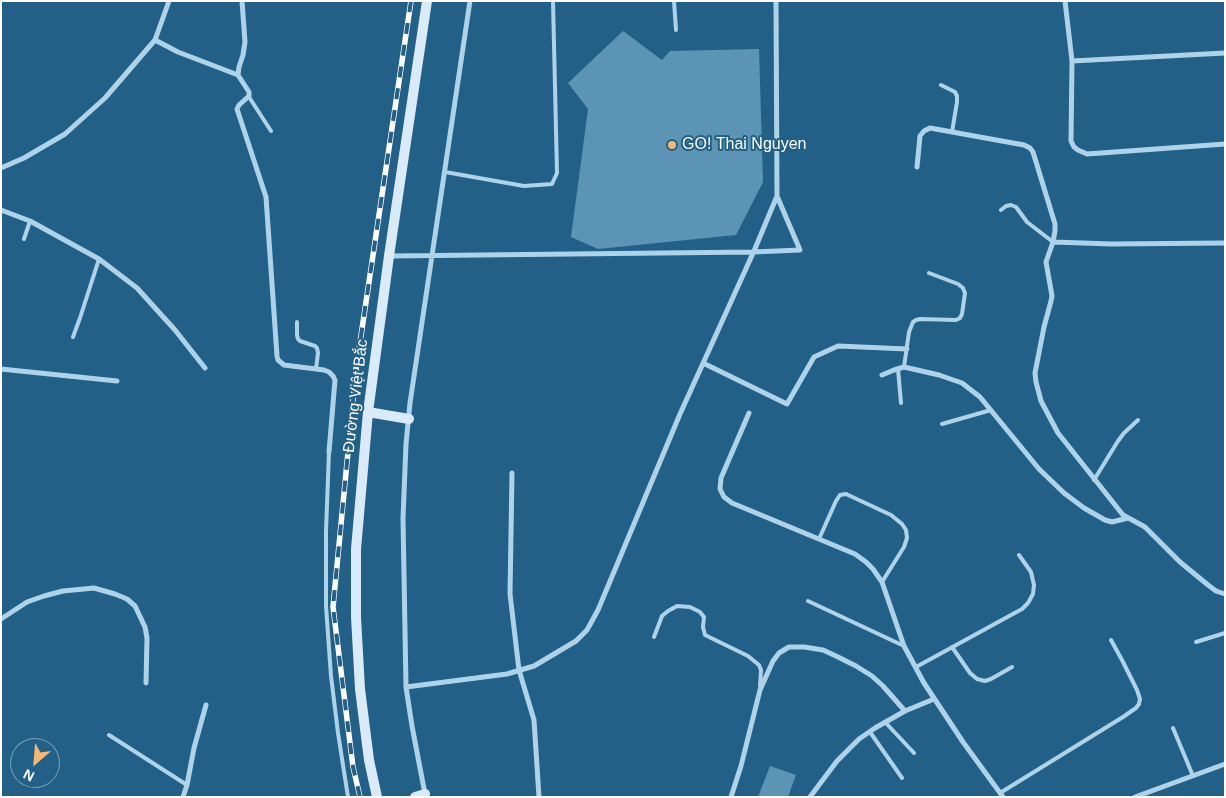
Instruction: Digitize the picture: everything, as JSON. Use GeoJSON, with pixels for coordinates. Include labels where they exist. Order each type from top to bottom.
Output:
{"type":"FeatureCollection","features":[{"type":"Feature","properties":{"kind":"main road","name":"Đường Việt Bắc"},"geometry":{"type":"LineString","coordinates":[[376,797],[369,760],[360,689],[356,617],[356,549],[368,412],[389,256],[428,1]]}},
{"type":"Feature","properties":{"kind":"main road"},"geometry":{"type":"LineString","coordinates":[[368,412],[409,419]]}},
{"type":"Feature","properties":{"kind":"street"},"geometry":{"type":"LineString","coordinates":[[1,168],[24,158],[65,134],[105,98],[155,40],[169,1]]}},
{"type":"Feature","properties":{"kind":"street"},"geometry":{"type":"LineString","coordinates":[[238,75],[244,55],[245,42],[242,1]]}},
{"type":"Feature","properties":{"kind":"street"},"geometry":{"type":"LineString","coordinates":[[422,796],[406,687],[403,518],[406,444],[470,1]]}},
{"type":"Feature","properties":{"kind":"street"},"geometry":{"type":"LineString","coordinates":[[389,256],[800,250],[778,196],[776,1]]}},
{"type":"Feature","properties":{"kind":"street"},"geometry":{"type":"LineString","coordinates":[[1065,1],[1072,61],[1071,141],[1074,147],[1087,154],[1225,144]]}},
{"type":"Feature","properties":{"kind":"street"},"geometry":{"type":"LineString","coordinates":[[155,40],[178,52],[238,75],[249,92],[249,97],[239,104],[237,109],[266,197],[277,356],[278,360],[284,364],[330,372],[333,376],[335,380],[329,452]]}},
{"type":"Feature","properties":{"kind":"street"},"geometry":{"type":"LineString","coordinates":[[1072,61],[1225,53]]}},
{"type":"Feature","properties":{"kind":"street"},"geometry":{"type":"LineString","coordinates":[[917,167],[920,136],[924,130],[930,128],[1024,145],[1033,152],[1055,224],[1053,242],[1046,262],[1052,296],[1035,373],[1041,400],[1058,433],[1123,515],[1141,523],[1180,562],[1216,591],[1225,594]]}},
{"type":"Feature","properties":{"kind":"street"},"geometry":{"type":"LineString","coordinates":[[406,687],[507,674],[534,666],[576,641],[587,630],[598,610],[680,414],[778,196]]}},
{"type":"Feature","properties":{"kind":"street"},"geometry":{"type":"LineString","coordinates":[[1,210],[30,221],[99,259],[137,288],[175,330],[205,368]]}},
{"type":"Feature","properties":{"kind":"street"},"geometry":{"type":"LineString","coordinates":[[1053,242],[1111,244],[1225,243]]}},
{"type":"Feature","properties":{"kind":"street"},"geometry":{"type":"LineString","coordinates":[[703,363],[787,404],[814,357],[838,346],[907,349]]}},
{"type":"Feature","properties":{"kind":"street"},"geometry":{"type":"LineString","coordinates":[[882,374],[901,368],[940,375],[962,383],[980,397],[1039,469],[1064,493],[1084,508],[1105,520],[1112,522],[1128,518]]}},
{"type":"Feature","properties":{"kind":"street"},"geometry":{"type":"LineString","coordinates":[[1,369],[116,381]]}},
{"type":"Feature","properties":{"kind":"street"},"geometry":{"type":"LineString","coordinates":[[749,414],[721,478],[720,489],[724,497],[732,503],[855,554],[874,569],[882,582],[904,646],[934,699],[962,742],[1001,795]]}},
{"type":"Feature","properties":{"kind":"street"},"geometry":{"type":"LineString","coordinates":[[512,473],[510,594],[519,670],[534,720],[539,797]]}},
{"type":"Feature","properties":{"kind":"street"},"geometry":{"type":"LineString","coordinates":[[1,619],[27,602],[63,591],[94,588],[127,599],[135,606],[145,627],[147,638],[146,684]]}},
{"type":"Feature","properties":{"kind":"street"},"geometry":{"type":"LineString","coordinates":[[731,797],[742,766],[760,690],[779,652],[790,647],[804,647],[823,650],[836,656],[872,676],[905,711]]}},
{"type":"Feature","properties":{"kind":"street"},"geometry":{"type":"LineString","coordinates":[[810,797],[837,761],[859,740],[905,711],[934,699]]}},
{"type":"Feature","properties":{"kind":"street"},"geometry":{"type":"LineString","coordinates":[[183,797],[206,704]]}},
{"type":"Feature","properties":{"kind":"street"},"geometry":{"type":"LineString","coordinates":[[1135,797],[1225,764]]}},
{"type":"Feature","properties":{"kind":"lane"},"geometry":{"type":"LineString","coordinates":[[445,172],[524,186],[552,184],[557,174],[553,1]]}},
{"type":"Feature","properties":{"kind":"lane"},"geometry":{"type":"LineString","coordinates":[[674,1],[676,30]]}},
{"type":"Feature","properties":{"kind":"lane"},"geometry":{"type":"LineString","coordinates":[[941,85],[955,92],[956,96],[957,102],[952,132]]}},
{"type":"Feature","properties":{"kind":"lane"},"geometry":{"type":"LineString","coordinates":[[249,97],[271,131]]}},
{"type":"Feature","properties":{"kind":"lane"},"geometry":{"type":"LineString","coordinates":[[1001,210],[1006,206],[1016,207],[1027,222],[1053,242]]}},
{"type":"Feature","properties":{"kind":"lane"},"geometry":{"type":"LineString","coordinates":[[24,239],[30,221]]}},
{"type":"Feature","properties":{"kind":"lane"},"geometry":{"type":"LineString","coordinates":[[73,337],[99,259]]}},
{"type":"Feature","properties":{"kind":"lane"},"geometry":{"type":"LineString","coordinates":[[901,403],[901,368],[911,326],[916,320],[956,320],[962,314],[963,288],[952,281],[929,273]]}},
{"type":"Feature","properties":{"kind":"lane"},"geometry":{"type":"LineString","coordinates":[[297,322],[298,339],[317,348],[316,369]]}},
{"type":"Feature","properties":{"kind":"lane"},"geometry":{"type":"LineString","coordinates":[[942,424],[991,410]]}},
{"type":"Feature","properties":{"kind":"lane"},"geometry":{"type":"LineString","coordinates":[[1094,480],[1118,442],[1138,420]]}},
{"type":"Feature","properties":{"kind":"lane"},"geometry":{"type":"LineString","coordinates":[[329,452],[326,606],[331,676],[348,797]]}},
{"type":"Feature","properties":{"kind":"lane"},"geometry":{"type":"LineString","coordinates":[[819,539],[840,495],[846,494],[891,515],[902,524],[906,530],[907,538],[904,547],[882,582]]}},
{"type":"Feature","properties":{"kind":"lane"},"geometry":{"type":"LineString","coordinates":[[916,667],[1022,609],[1028,603],[1033,594],[1032,572],[1019,555]]}},
{"type":"Feature","properties":{"kind":"lane"},"geometry":{"type":"LineString","coordinates":[[808,601],[904,646]]}},
{"type":"Feature","properties":{"kind":"lane"},"geometry":{"type":"LineString","coordinates":[[654,637],[662,616],[677,606],[690,607],[700,612],[704,617],[703,628],[705,635],[748,656],[759,665],[761,670],[760,690]]}},
{"type":"Feature","properties":{"kind":"lane"},"geometry":{"type":"LineString","coordinates":[[1196,642],[1225,633]]}},
{"type":"Feature","properties":{"kind":"lane"},"geometry":{"type":"LineString","coordinates":[[1001,795],[1123,717],[1139,704],[1140,699],[1137,690],[1111,640]]}},
{"type":"Feature","properties":{"kind":"lane"},"geometry":{"type":"LineString","coordinates":[[952,647],[970,672],[978,679],[985,681],[1012,668]]}},
{"type":"Feature","properties":{"kind":"lane"},"geometry":{"type":"LineString","coordinates":[[885,722],[914,753]]}},
{"type":"Feature","properties":{"kind":"lane"},"geometry":{"type":"LineString","coordinates":[[1173,728],[1193,776]]}},
{"type":"Feature","properties":{"kind":"lane"},"geometry":{"type":"LineString","coordinates":[[870,732],[902,778]]}},
{"type":"Feature","properties":{"kind":"lane"},"geometry":{"type":"LineString","coordinates":[[109,735],[187,785]]}},
{"type":"Feature","properties":{"kind":"building","name":"GO! Thai Nguyen"},"geometry":{"type":"Polygon","coordinates":[[[623,31],[662,60],[670,51],[759,49],[763,182],[736,235],[598,249],[571,237],[588,109],[568,83],[623,31]]]}},
{"type":"Feature","properties":{"kind":"building"},"geometry":{"type":"Polygon","coordinates":[[[770,766],[796,775],[788,797],[758,797],[770,766]]]}},
{"type":"Feature","properties":{"kind":"railway"},"geometry":{"type":"LineString","coordinates":[[360,797],[353,767],[333,607],[356,369],[411,1]]}},
{"type":"Feature","properties":{"kind":"place","name":"GO! Thai Nguyen"},"geometry":{"type":"Point","coordinates":[672,145]}}]}
